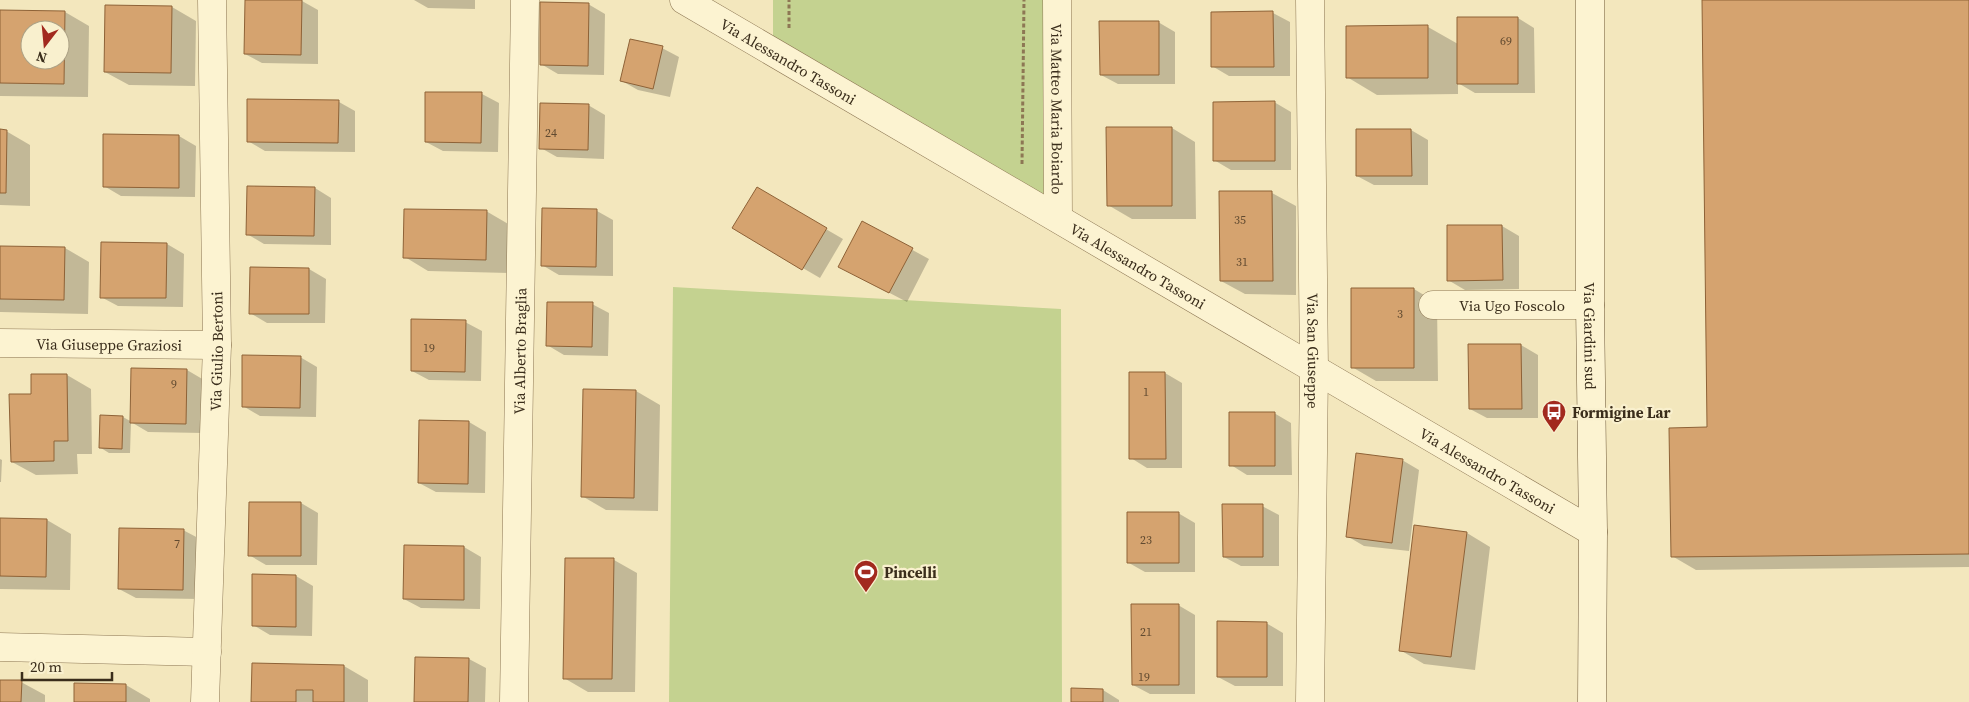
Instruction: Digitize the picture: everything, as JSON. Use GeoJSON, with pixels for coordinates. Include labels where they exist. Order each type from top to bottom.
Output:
{"type":"FeatureCollection","features":[{"type":"Feature","properties":{"kind":"street","name":"Via Giulio Bertoni"},"geometry":{"type":"LineString","coordinates":[[206,702],[217,345],[212,0]]}},
{"type":"Feature","properties":{"kind":"street","name":"Via Alberto Braglia"},"geometry":{"type":"LineString","coordinates":[[514,702],[525,0]]}},
{"type":"Feature","properties":{"kind":"street","name":"Via Alessandro Tassoni"},"geometry":{"type":"LineString","coordinates":[[684,0],[1593,532]]}},
{"type":"Feature","properties":{"kind":"street","name":"Via Matteo Maria Boiardo"},"geometry":{"type":"LineString","coordinates":[[1057,0],[1058,218]]}},
{"type":"Feature","properties":{"kind":"street","name":"Via San Giuseppe"},"geometry":{"type":"LineString","coordinates":[[1310,0],[1314,370],[1310,702]]}},
{"type":"Feature","properties":{"kind":"street","name":"Via Giardini sud"},"geometry":{"type":"LineString","coordinates":[[1590,0],[1592,702]]}},
{"type":"Feature","properties":{"kind":"street","name":"Via Ugo Foscolo"},"geometry":{"type":"LineString","coordinates":[[1433,304],[1590,305]]}},
{"type":"Feature","properties":{"kind":"street","name":"Via Giuseppe Graziosi"},"geometry":{"type":"LineString","coordinates":[[0,343],[217,345]]}},
{"type":"Feature","properties":{"kind":"street"},"geometry":{"type":"LineString","coordinates":[[0,647],[207,652]]}},
{"type":"Feature","properties":{"kind":"path"},"geometry":{"type":"LineString","coordinates":[[1022,197],[1024,0]]}},
{"type":"Feature","properties":{"kind":"green space"},"geometry":{"type":"Polygon","coordinates":[[[773,0],[1044,0],[1047,204],[773,41],[773,0]]]}},
{"type":"Feature","properties":{"kind":"green space","name":"Pincelli"},"geometry":{"type":"Polygon","coordinates":[[[673,287],[1061,309],[1062,702],[669,702],[673,287]]]}},
{"type":"Feature","properties":{"kind":"building"},"geometry":{"type":"Polygon","coordinates":[[[245,0],[302,0],[301,55],[244,54],[245,0]]]}},
{"type":"Feature","properties":{"kind":"building"},"geometry":{"type":"Polygon","coordinates":[[[1702,0],[1969,0],[1969,554],[1671,557],[1669,428],[1707,427],[1702,0]]]}},
{"type":"Feature","properties":{"kind":"building"},"geometry":{"type":"Polygon","coordinates":[[[540,2],[589,3],[588,66],[540,65],[540,2]]]}},
{"type":"Feature","properties":{"kind":"building"},"geometry":{"type":"Polygon","coordinates":[[[105,5],[172,6],[171,73],[104,72],[105,5]]]}},
{"type":"Feature","properties":{"kind":"building"},"geometry":{"type":"Polygon","coordinates":[[[0,10],[65,11],[65,20],[20,20],[20,70],[64,70],[64,84],[0,83],[0,10]]]}},
{"type":"Feature","properties":{"kind":"building"},"geometry":{"type":"Polygon","coordinates":[[[1273,11],[1274,67],[1211,67],[1211,12],[1273,11]]]}},
{"type":"Feature","properties":{"kind":"building"},"geometry":{"type":"Polygon","coordinates":[[[1457,17],[1518,17],[1518,84],[1457,84],[1457,17]]]}},
{"type":"Feature","properties":{"kind":"building"},"geometry":{"type":"Polygon","coordinates":[[[1099,21],[1159,21],[1159,75],[1100,75],[1099,21]]]}},
{"type":"Feature","properties":{"kind":"building"},"geometry":{"type":"Polygon","coordinates":[[[1428,25],[1428,78],[1346,78],[1346,26],[1428,25]]]}},
{"type":"Feature","properties":{"kind":"building"},"geometry":{"type":"Polygon","coordinates":[[[630,39],[663,46],[653,89],[620,81],[630,39]]]}},
{"type":"Feature","properties":{"kind":"building"},"geometry":{"type":"Polygon","coordinates":[[[425,92],[482,92],[481,143],[425,142],[425,92]]]}},
{"type":"Feature","properties":{"kind":"building"},"geometry":{"type":"Polygon","coordinates":[[[247,99],[339,100],[338,143],[247,142],[247,99]]]}},
{"type":"Feature","properties":{"kind":"building"},"geometry":{"type":"Polygon","coordinates":[[[1275,101],[1275,161],[1213,161],[1213,102],[1275,101]]]}},
{"type":"Feature","properties":{"kind":"building"},"geometry":{"type":"Polygon","coordinates":[[[540,103],[589,104],[588,150],[539,149],[540,103]]]}},
{"type":"Feature","properties":{"kind":"building"},"geometry":{"type":"Polygon","coordinates":[[[1106,127],[1172,127],[1172,206],[1107,206],[1106,127]]]}},
{"type":"Feature","properties":{"kind":"building"},"geometry":{"type":"Polygon","coordinates":[[[0,129],[7,130],[6,193],[0,193],[0,129]]]}},
{"type":"Feature","properties":{"kind":"building"},"geometry":{"type":"Polygon","coordinates":[[[1356,129],[1411,129],[1412,176],[1356,176],[1356,129]]]}},
{"type":"Feature","properties":{"kind":"building"},"geometry":{"type":"Polygon","coordinates":[[[103,134],[179,135],[179,188],[103,187],[103,134]]]}},
{"type":"Feature","properties":{"kind":"building"},"geometry":{"type":"Polygon","coordinates":[[[247,186],[315,187],[314,236],[246,235],[247,186]]]}},
{"type":"Feature","properties":{"kind":"building"},"geometry":{"type":"Polygon","coordinates":[[[757,187],[827,228],[802,270],[732,228],[757,187]]]}},
{"type":"Feature","properties":{"kind":"building"},"geometry":{"type":"Polygon","coordinates":[[[1219,191],[1272,191],[1273,281],[1220,281],[1219,191]]]}},
{"type":"Feature","properties":{"kind":"building"},"geometry":{"type":"Polygon","coordinates":[[[542,208],[597,209],[596,267],[541,266],[542,208]]]}},
{"type":"Feature","properties":{"kind":"building"},"geometry":{"type":"Polygon","coordinates":[[[404,209],[487,210],[486,260],[403,258],[404,209]]]}},
{"type":"Feature","properties":{"kind":"building"},"geometry":{"type":"Polygon","coordinates":[[[862,221],[913,248],[889,293],[838,267],[862,221]]]}},
{"type":"Feature","properties":{"kind":"building"},"geometry":{"type":"Polygon","coordinates":[[[1447,225],[1502,225],[1503,280],[1447,281],[1447,225]]]}},
{"type":"Feature","properties":{"kind":"building"},"geometry":{"type":"Polygon","coordinates":[[[101,242],[167,243],[166,298],[100,298],[101,242]]]}},
{"type":"Feature","properties":{"kind":"building"},"geometry":{"type":"Polygon","coordinates":[[[0,246],[65,247],[64,300],[0,299],[0,246]]]}},
{"type":"Feature","properties":{"kind":"building"},"geometry":{"type":"Polygon","coordinates":[[[250,267],[309,268],[309,314],[249,314],[250,267]]]}},
{"type":"Feature","properties":{"kind":"building"},"geometry":{"type":"Polygon","coordinates":[[[1351,288],[1414,288],[1414,368],[1351,368],[1351,288]]]}},
{"type":"Feature","properties":{"kind":"building"},"geometry":{"type":"Polygon","coordinates":[[[547,302],[593,302],[592,347],[546,346],[547,302]]]}},
{"type":"Feature","properties":{"kind":"building"},"geometry":{"type":"Polygon","coordinates":[[[411,319],[466,320],[465,372],[411,371],[411,319]]]}},
{"type":"Feature","properties":{"kind":"building"},"geometry":{"type":"Polygon","coordinates":[[[1468,344],[1521,344],[1522,409],[1469,409],[1468,344]]]}},
{"type":"Feature","properties":{"kind":"building"},"geometry":{"type":"Polygon","coordinates":[[[242,355],[301,356],[300,408],[242,407],[242,355]]]}},
{"type":"Feature","properties":{"kind":"building"},"geometry":{"type":"Polygon","coordinates":[[[131,368],[187,369],[186,424],[130,423],[131,368]]]}},
{"type":"Feature","properties":{"kind":"building"},"geometry":{"type":"Polygon","coordinates":[[[1129,372],[1165,372],[1166,459],[1129,459],[1129,372]]]}},
{"type":"Feature","properties":{"kind":"building"},"geometry":{"type":"Polygon","coordinates":[[[31,374],[67,374],[68,441],[54,441],[54,461],[11,462],[9,394],[31,394],[31,374]]]}},
{"type":"Feature","properties":{"kind":"building"},"geometry":{"type":"Polygon","coordinates":[[[583,389],[636,390],[634,498],[581,497],[583,389]]]}},
{"type":"Feature","properties":{"kind":"building"},"geometry":{"type":"Polygon","coordinates":[[[1229,412],[1275,412],[1275,466],[1229,466],[1229,412]]]}},
{"type":"Feature","properties":{"kind":"building"},"geometry":{"type":"Polygon","coordinates":[[[100,415],[123,416],[122,449],[99,448],[100,415]]]}},
{"type":"Feature","properties":{"kind":"building"},"geometry":{"type":"Polygon","coordinates":[[[419,420],[469,421],[468,484],[418,483],[419,420]]]}},
{"type":"Feature","properties":{"kind":"building"},"geometry":{"type":"Polygon","coordinates":[[[1356,453],[1403,459],[1392,543],[1346,537],[1356,453]]]}},
{"type":"Feature","properties":{"kind":"building"},"geometry":{"type":"Polygon","coordinates":[[[249,502],[301,502],[301,556],[248,556],[249,502]]]}},
{"type":"Feature","properties":{"kind":"building"},"geometry":{"type":"Polygon","coordinates":[[[1222,504],[1263,504],[1263,557],[1223,557],[1222,504]]]}},
{"type":"Feature","properties":{"kind":"building"},"geometry":{"type":"Polygon","coordinates":[[[1127,512],[1179,512],[1179,563],[1127,563],[1127,512]]]}},
{"type":"Feature","properties":{"kind":"building"},"geometry":{"type":"Polygon","coordinates":[[[0,518],[47,519],[46,577],[0,576],[0,518]]]}},
{"type":"Feature","properties":{"kind":"building"},"geometry":{"type":"Polygon","coordinates":[[[1414,525],[1467,532],[1451,657],[1399,651],[1414,525]]]}},
{"type":"Feature","properties":{"kind":"building"},"geometry":{"type":"Polygon","coordinates":[[[119,528],[184,529],[183,590],[118,589],[119,528]]]}},
{"type":"Feature","properties":{"kind":"building"},"geometry":{"type":"Polygon","coordinates":[[[404,545],[464,546],[464,600],[403,599],[404,545]]]}},
{"type":"Feature","properties":{"kind":"building"},"geometry":{"type":"Polygon","coordinates":[[[565,558],[614,558],[612,679],[563,679],[565,558]]]}},
{"type":"Feature","properties":{"kind":"building"},"geometry":{"type":"Polygon","coordinates":[[[252,574],[296,575],[296,627],[252,626],[252,574]]]}},
{"type":"Feature","properties":{"kind":"building"},"geometry":{"type":"Polygon","coordinates":[[[1131,604],[1179,604],[1179,685],[1132,685],[1131,604]]]}},
{"type":"Feature","properties":{"kind":"building"},"geometry":{"type":"Polygon","coordinates":[[[1217,621],[1267,622],[1267,677],[1217,677],[1217,621]]]}},
{"type":"Feature","properties":{"kind":"building"},"geometry":{"type":"Polygon","coordinates":[[[415,657],[469,658],[468,702],[414,702],[415,657]]]}},
{"type":"Feature","properties":{"kind":"building"},"geometry":{"type":"Polygon","coordinates":[[[252,663],[344,665],[344,702],[313,702],[313,690],[296,690],[296,702],[251,702],[252,663]]]}},
{"type":"Feature","properties":{"kind":"building"},"geometry":{"type":"Polygon","coordinates":[[[0,680],[22,680],[21,702],[0,702],[0,680]]]}},
{"type":"Feature","properties":{"kind":"building"},"geometry":{"type":"Polygon","coordinates":[[[74,683],[126,684],[126,702],[74,702],[74,683]]]}},
{"type":"Feature","properties":{"kind":"building"},"geometry":{"type":"Polygon","coordinates":[[[1071,688],[1103,689],[1103,702],[1071,702],[1071,688]]]}},
{"type":"Feature","properties":{"kind":"place","name":"Formigine Lar"},"geometry":{"type":"Point","coordinates":[1554,433]}},
{"type":"Feature","properties":{"kind":"place","name":"Pincelli"},"geometry":{"type":"Point","coordinates":[866,593]}}]}
